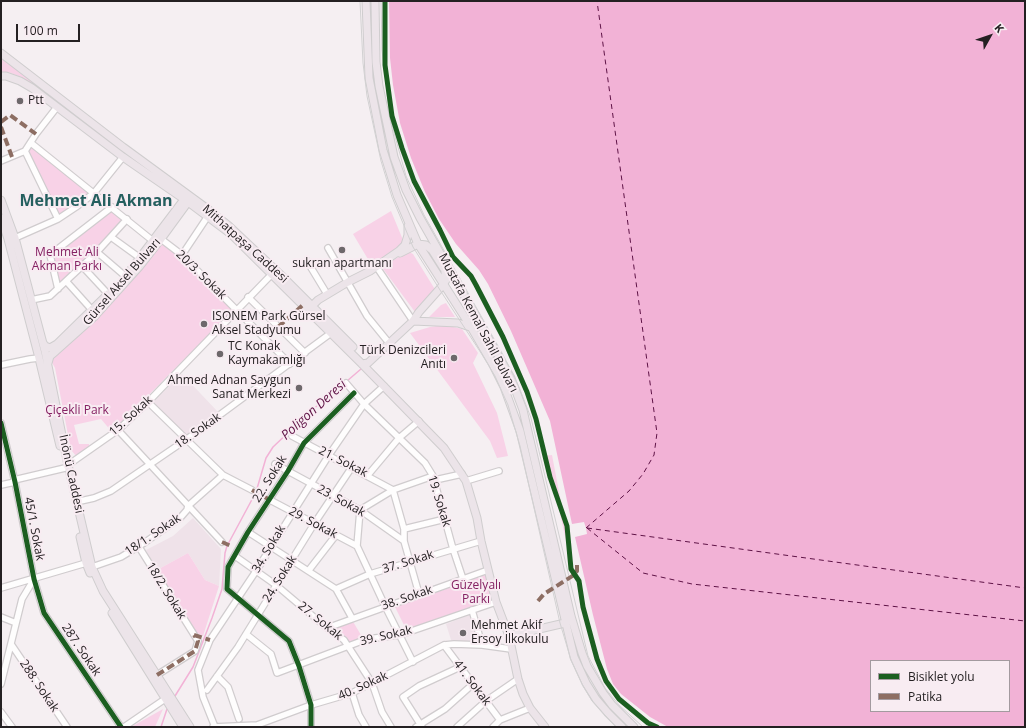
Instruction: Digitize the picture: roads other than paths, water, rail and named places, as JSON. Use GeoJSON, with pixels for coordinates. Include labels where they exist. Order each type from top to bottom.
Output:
{"type":"FeatureCollection","features":[{"type":"Feature","properties":{"kind":"main road","name":"Mustafa Kemal Sahil Bulvarı"},"geometry":{"type":"LineString","coordinates":[[366,1],[369,78],[383,150],[397,195],[418,244],[471,327],[498,374],[510,401],[518,424],[574,657],[586,683],[596,699],[622,727]]}},
{"type":"Feature","properties":{"kind":"main road","name":"Mustafa Kemal Sahil Bulvarı"},"geometry":{"type":"LineString","coordinates":[[375,1],[378,86],[394,157],[406,190],[417,212],[511,378],[523,410],[571,616],[582,653],[587,666],[603,693],[612,705],[634,727]]}},
{"type":"Feature","properties":{"kind":"main road","name":"Mithatpaşa Caddesi"},"geometry":{"type":"LineString","coordinates":[[1,53],[123,147],[232,235],[311,309],[331,333],[365,363],[384,386],[444,448],[464,477],[477,518],[496,602],[508,636],[523,694],[530,708],[544,727]]}},
{"type":"Feature","properties":{"kind":"main road","name":"Mithatpaşa Caddesi"},"geometry":{"type":"LineString","coordinates":[[1,76],[6,76],[20,81],[123,157],[229,226],[252,247],[365,363],[412,415]]}},
{"type":"Feature","properties":{"kind":"main road"},"geometry":{"type":"LineString","coordinates":[[397,195],[411,223],[415,226],[419,222],[417,212]]}},
{"type":"Feature","properties":{"kind":"main road","name":"Gürsel Aksel Bulvarı"},"geometry":{"type":"LineString","coordinates":[[45,355],[56,351],[94,317],[139,267],[161,238],[187,199]]}},
{"type":"Feature","properties":{"kind":"main road","name":"Gürsel Aksel Bulvarı"},"geometry":{"type":"LineString","coordinates":[[45,355],[125,276],[187,199]]}},
{"type":"Feature","properties":{"kind":"main road","name":"İnönü Caddesi"},"geometry":{"type":"LineString","coordinates":[[1,200],[8,240],[31,300],[45,346],[45,355]]}},
{"type":"Feature","properties":{"kind":"main road","name":"İnönü Caddesi"},"geometry":{"type":"LineString","coordinates":[[1,218],[45,355],[66,467],[89,565],[102,597],[183,727]]}},
{"type":"Feature","properties":{"kind":"main road"},"geometry":{"type":"LineString","coordinates":[[388,259],[405,245],[408,235],[406,218]]}},
{"type":"Feature","properties":{"kind":"main road"},"geometry":{"type":"LineString","coordinates":[[153,241],[161,238]]}},
{"type":"Feature","properties":{"kind":"main road"},"geometry":{"type":"LineString","coordinates":[[311,309],[327,294],[388,259],[418,244],[426,245],[432,250],[468,310],[484,330]]}},
{"type":"Feature","properties":{"kind":"main road"},"geometry":{"type":"LineString","coordinates":[[365,363],[413,321],[419,312],[444,285],[446,280],[446,272],[439,251]]}},
{"type":"Feature","properties":{"kind":"main road"},"geometry":{"type":"LineString","coordinates":[[413,321],[458,323],[471,327]]}},
{"type":"Feature","properties":{"kind":"main road","name":"İnönü Caddesi"},"geometry":{"type":"LineString","coordinates":[[66,467],[76,502],[89,565],[103,591],[190,727]]}},
{"type":"Feature","properties":{"kind":"main road"},"geometry":{"type":"LineString","coordinates":[[508,636],[565,623]]}},
{"type":"Feature","properties":{"kind":"street"},"geometry":{"type":"LineString","coordinates":[[1,161],[25,151],[57,107]]}},
{"type":"Feature","properties":{"kind":"street"},"geometry":{"type":"LineString","coordinates":[[31,143],[153,241]]}},
{"type":"Feature","properties":{"kind":"street"},"geometry":{"type":"LineString","coordinates":[[25,151],[58,219]]}},
{"type":"Feature","properties":{"kind":"street"},"geometry":{"type":"LineString","coordinates":[[8,240],[58,219],[94,193],[123,157]]}},
{"type":"Feature","properties":{"kind":"street"},"geometry":{"type":"LineString","coordinates":[[58,289],[50,255],[112,207]]}},
{"type":"Feature","properties":{"kind":"street"},"geometry":{"type":"LineString","coordinates":[[182,255],[208,216]]}},
{"type":"Feature","properties":{"kind":"street"},"geometry":{"type":"LineString","coordinates":[[31,300],[50,296],[97,252],[127,219]]}},
{"type":"Feature","properties":{"kind":"street"},"geometry":{"type":"LineString","coordinates":[[111,237],[140,258]]}},
{"type":"Feature","properties":{"kind":"street","name":"20/3. Sokak"},"geometry":{"type":"LineString","coordinates":[[161,238],[182,255],[290,364]]}},
{"type":"Feature","properties":{"kind":"street"},"geometry":{"type":"LineString","coordinates":[[328,248],[367,316],[389,342]]}},
{"type":"Feature","properties":{"kind":"street"},"geometry":{"type":"LineString","coordinates":[[97,252],[125,276]]}},
{"type":"Feature","properties":{"kind":"street"},"geometry":{"type":"LineString","coordinates":[[307,261],[327,294]]}},
{"type":"Feature","properties":{"kind":"street"},"geometry":{"type":"LineString","coordinates":[[82,266],[108,294]]}},
{"type":"Feature","properties":{"kind":"street"},"geometry":{"type":"LineString","coordinates":[[376,266],[413,321]]}},
{"type":"Feature","properties":{"kind":"street","name":"15. Sokak"},"geometry":{"type":"LineString","coordinates":[[66,467],[118,430],[148,402],[272,274]]}},
{"type":"Feature","properties":{"kind":"street"},"geometry":{"type":"LineString","coordinates":[[66,281],[92,310]]}},
{"type":"Feature","properties":{"kind":"street"},"geometry":{"type":"LineString","coordinates":[[248,298],[305,353]]}},
{"type":"Feature","properties":{"kind":"street","name":"18. Sokak"},"geometry":{"type":"LineString","coordinates":[[76,502],[94,498],[111,491],[187,440],[331,333]]}},
{"type":"Feature","properties":{"kind":"street"},"geometry":{"type":"LineString","coordinates":[[1,364],[45,355]]}},
{"type":"Feature","properties":{"kind":"street","name":"19. Sokak"},"geometry":{"type":"LineString","coordinates":[[346,383],[364,404],[425,463],[434,478],[453,549],[463,579]]}},
{"type":"Feature","properties":{"kind":"street","name":"34. Sokak"},"geometry":{"type":"LineString","coordinates":[[214,727],[203,697],[198,670],[210,640],[238,599],[329,455],[364,404],[384,386]]}},
{"type":"Feature","properties":{"kind":"street","name":"22. Sokak"},"geometry":{"type":"LineString","coordinates":[[238,599],[227,589],[228,567],[248,532],[288,472],[304,443],[354,393]]}},
{"type":"Feature","properties":{"kind":"street"},"geometry":{"type":"LineString","coordinates":[[148,402],[223,475],[252,490]]}},
{"type":"Feature","properties":{"kind":"street"},"geometry":{"type":"LineString","coordinates":[[368,475],[399,438],[419,421]]}},
{"type":"Feature","properties":{"kind":"street","name":"45/1. Sokak"},"geometry":{"type":"LineString","coordinates":[[1,423],[34,579]]}},
{"type":"Feature","properties":{"kind":"street"},"geometry":{"type":"LineString","coordinates":[[118,430],[222,542]]}},
{"type":"Feature","properties":{"kind":"street","name":"21. Sokak"},"geometry":{"type":"LineString","coordinates":[[292,436],[368,475],[393,490]]}},
{"type":"Feature","properties":{"kind":"street","name":"23. Sokak"},"geometry":{"type":"LineString","coordinates":[[275,464],[360,510],[404,541]]}},
{"type":"Feature","properties":{"kind":"street"},"geometry":{"type":"LineString","coordinates":[[1,486],[66,467]]}},
{"type":"Feature","properties":{"kind":"street","name":"24. Sokak"},"geometry":{"type":"LineString","coordinates":[[207,690],[246,634],[314,524],[352,467]]}},
{"type":"Feature","properties":{"kind":"street"},"geometry":{"type":"LineString","coordinates":[[414,662],[385,606],[357,546],[360,510],[393,490],[434,478],[464,477],[499,471]]}},
{"type":"Feature","properties":{"kind":"street","name":"18/1. Sokak"},"geometry":{"type":"LineString","coordinates":[[1,588],[121,557],[180,518],[187,510],[188,506],[223,475]]}},
{"type":"Feature","properties":{"kind":"street"},"geometry":{"type":"LineString","coordinates":[[393,490],[404,529],[404,541],[419,594]]}},
{"type":"Feature","properties":{"kind":"street","name":"29. Sokak"},"geometry":{"type":"LineString","coordinates":[[270,500],[357,546]]}},
{"type":"Feature","properties":{"kind":"street"},"geometry":{"type":"LineString","coordinates":[[404,529],[445,519]]}},
{"type":"Feature","properties":{"kind":"street"},"geometry":{"type":"LineString","coordinates":[[248,532],[336,588],[352,618]]}},
{"type":"Feature","properties":{"kind":"street"},"geometry":{"type":"LineString","coordinates":[[309,570],[336,535]]}},
{"type":"Feature","properties":{"kind":"street","name":"37. Sokak"},"geometry":{"type":"LineString","coordinates":[[336,588],[370,574],[481,540]]}},
{"type":"Feature","properties":{"kind":"street","name":"18/2. Sokak"},"geometry":{"type":"LineString","coordinates":[[139,546],[198,641],[195,651],[157,675]]}},
{"type":"Feature","properties":{"kind":"street","name":"27. Sokak"},"geometry":{"type":"LineString","coordinates":[[231,546],[236,553],[256,571],[276,585],[327,628],[344,640],[372,683],[382,712],[391,727]]}},
{"type":"Feature","properties":{"kind":"street","name":"38. Sokak"},"geometry":{"type":"LineString","coordinates":[[327,628],[488,570]]}},
{"type":"Feature","properties":{"kind":"street"},"geometry":{"type":"LineString","coordinates":[[1,684],[22,599],[34,579]]}},
{"type":"Feature","properties":{"kind":"street","name":"287. Sokak"},"geometry":{"type":"LineString","coordinates":[[34,579],[44,613],[123,727]]}},
{"type":"Feature","properties":{"kind":"street"},"geometry":{"type":"LineString","coordinates":[[238,599],[289,641],[299,666],[311,705],[311,727]]}},
{"type":"Feature","properties":{"kind":"street","name":"39. Sokak"},"geometry":{"type":"LineString","coordinates":[[246,634],[271,654],[277,673],[299,666],[348,646],[367,640],[400,635],[496,602]]}},
{"type":"Feature","properties":{"kind":"street"},"geometry":{"type":"LineString","coordinates":[[472,610],[482,645]]}},
{"type":"Feature","properties":{"kind":"street"},"geometry":{"type":"LineString","coordinates":[[1,617],[16,623]]}},
{"type":"Feature","properties":{"kind":"street","name":"288. Sokak"},"geometry":{"type":"LineString","coordinates":[[11,644],[67,727]]}},
{"type":"Feature","properties":{"kind":"street","name":"40. Sokak"},"geometry":{"type":"LineString","coordinates":[[214,727],[257,725],[311,705],[352,693],[444,645],[482,645],[511,649]]}},
{"type":"Feature","properties":{"kind":"street","name":"41. Sokak"},"geometry":{"type":"LineString","coordinates":[[444,645],[500,720]]}},
{"type":"Feature","properties":{"kind":"street"},"geometry":{"type":"LineString","coordinates":[[460,667],[419,686],[402,697],[420,726],[445,709],[472,684]]}},
{"type":"Feature","properties":{"kind":"street"},"geometry":{"type":"LineString","coordinates":[[217,676],[228,687],[239,719]]}},
{"type":"Feature","properties":{"kind":"street"},"geometry":{"type":"LineString","coordinates":[[457,727],[486,701],[518,678]]}},
{"type":"Feature","properties":{"kind":"street"},"geometry":{"type":"LineString","coordinates":[[352,693],[359,715],[366,727]]}},
{"type":"Feature","properties":{"kind":"street"},"geometry":{"type":"LineString","coordinates":[[123,727],[166,699]]}},
{"type":"Feature","properties":{"kind":"street"},"geometry":{"type":"LineString","coordinates":[[493,727],[500,720],[530,708]]}},
{"type":"Feature","properties":{"kind":"street"},"geometry":{"type":"LineString","coordinates":[[1,712],[12,727]]}},
{"type":"Feature","properties":{"kind":"waterway","name":"Poligon Deresi"},"geometry":{"type":"LineString","coordinates":[[347,381],[361,369]]}},
{"type":"Feature","properties":{"kind":"waterway","name":"Poligon Deresi"},"geometry":{"type":"LineString","coordinates":[[175,696],[193,667],[212,618],[222,589],[227,546],[256,492],[266,458],[273,447],[311,411],[344,383]]}},
{"type":"Feature","properties":{"kind":"waterway","name":"Poligon Deresi"},"geometry":{"type":"LineString","coordinates":[[161,727],[167,709]]}},
{"type":"Feature","properties":{"kind":"tram line"},"geometry":{"type":"LineString","coordinates":[[360,1],[363,63],[367,96],[381,161],[392,197],[413,247],[495,376],[508,405],[520,446],[560,623],[571,660],[592,701],[616,727]]}},
{"type":"Feature","properties":{"kind":"tram line"},"geometry":{"type":"LineString","coordinates":[[381,1],[382,50],[390,118],[406,176],[424,215],[502,353],[519,387],[531,418],[588,656],[605,688],[619,705],[643,727]]}},
{"type":"Feature","properties":{"kind":"place","name":"Ptt"},"geometry":{"type":"Point","coordinates":[20,101]}},
{"type":"Feature","properties":{"kind":"place","name":"sukran apartmanı"},"geometry":{"type":"Point","coordinates":[342,250]}},
{"type":"Feature","properties":{"kind":"place","name":"ISONEM Park Gürsel Aksel Stadyumu"},"geometry":{"type":"Point","coordinates":[204,324]}},
{"type":"Feature","properties":{"kind":"place","name":"TC Konak Kaymakamlığı"},"geometry":{"type":"Point","coordinates":[220,354]}},
{"type":"Feature","properties":{"kind":"place","name":"Türk Denizcileri Anıtı"},"geometry":{"type":"Point","coordinates":[454,358]}},
{"type":"Feature","properties":{"kind":"place","name":"Ahmed Adnan Saygun Sanat Merkezi"},"geometry":{"type":"Point","coordinates":[299,388]}},
{"type":"Feature","properties":{"kind":"place","name":"Mehmet Akif Ersoy İlkokulu"},"geometry":{"type":"Point","coordinates":[463,633]}},
{"type":"Feature","properties":{"kind":"district","name":"Mehmet Ali Akman"},"geometry":{"type":"Point","coordinates":[96,201]}},
{"type":"Feature","properties":{"kind":"park label","name":"Mehmet Ali Akman Parkı"},"geometry":{"type":"Point","coordinates":[67,260]}},
{"type":"Feature","properties":{"kind":"park label","name":"Çiçekli Park"},"geometry":{"type":"Point","coordinates":[77,411]}},
{"type":"Feature","properties":{"kind":"park label","name":"Güzelyalı Parkı"},"geometry":{"type":"Point","coordinates":[476,593]}}]}
